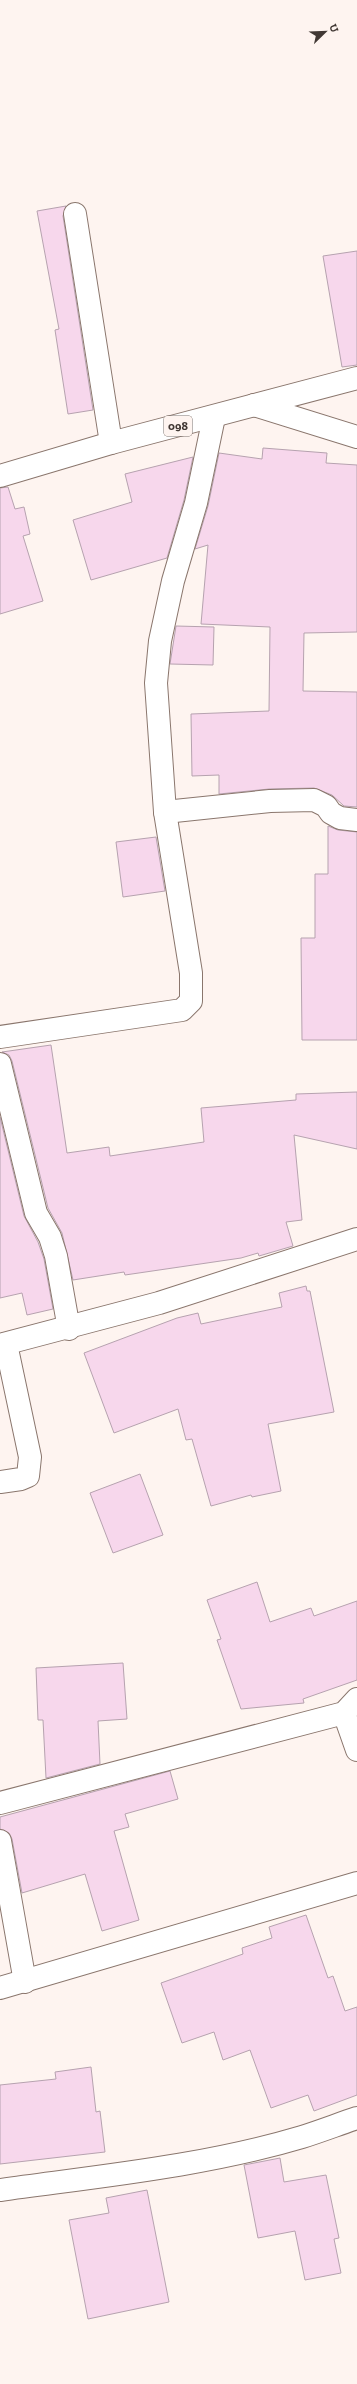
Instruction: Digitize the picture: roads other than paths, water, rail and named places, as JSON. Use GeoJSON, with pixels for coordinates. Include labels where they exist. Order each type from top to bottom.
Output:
{"type":"FeatureCollection","features":[{"type":"Feature","properties":{"kind":"street"},"geometry":{"type":"LineString","coordinates":[[75,214],[111,443]]}},
{"type":"Feature","properties":{"kind":"street","name":"098"},"geometry":{"type":"LineString","coordinates":[[0,476],[111,443],[357,378]]}},
{"type":"Feature","properties":{"kind":"street"},"geometry":{"type":"LineString","coordinates":[[254,405],[357,437]]}},
{"type":"Feature","properties":{"kind":"street"},"geometry":{"type":"LineString","coordinates":[[0,1037],[182,1010],[191,1001],[191,973],[165,812],[156,683],[160,641],[173,581],[196,503],[214,417]]}},
{"type":"Feature","properties":{"kind":"street"},"geometry":{"type":"LineString","coordinates":[[165,812],[270,801],[314,800],[326,806],[331,813],[340,818],[357,820]]}},
{"type":"Feature","properties":{"kind":"street"},"geometry":{"type":"LineString","coordinates":[[0,1064],[36,1213],[50,1237],[56,1256],[69,1328]]}},
{"type":"Feature","properties":{"kind":"street"},"geometry":{"type":"LineString","coordinates":[[0,1482],[21,1479],[28,1476],[30,1457],[3,1345],[159,1303],[357,1238]]}},
{"type":"Feature","properties":{"kind":"street"},"geometry":{"type":"LineString","coordinates":[[0,1803],[351,1706],[357,1750]]}},
{"type":"Feature","properties":{"kind":"street"},"geometry":{"type":"LineString","coordinates":[[0,1841],[25,1982]]}},
{"type":"Feature","properties":{"kind":"street"},"geometry":{"type":"LineString","coordinates":[[0,1988],[25,1982],[357,1883]]}},
{"type":"Feature","properties":{"kind":"street"},"geometry":{"type":"LineString","coordinates":[[0,2190],[115,2174],[220,2157],[302,2137],[357,2118]]}}]}
